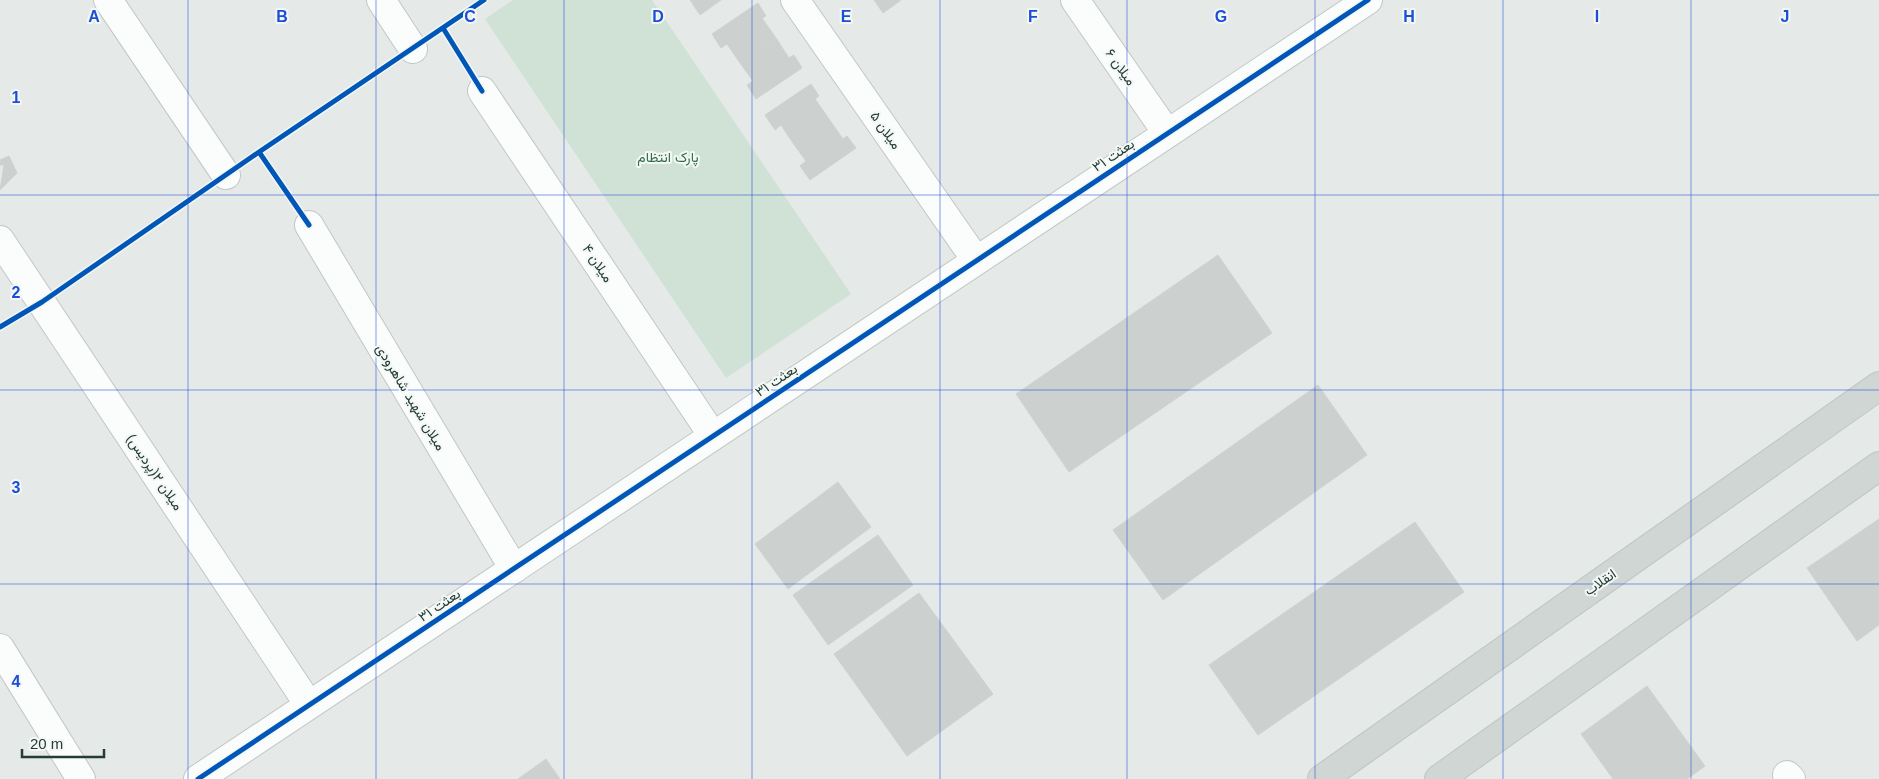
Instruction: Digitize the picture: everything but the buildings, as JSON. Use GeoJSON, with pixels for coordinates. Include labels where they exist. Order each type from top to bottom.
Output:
{"type":"FeatureCollection","features":[{"type":"Feature","properties":{"kind":"main road","name":"انقلاب"},"geometry":{"type":"LineString","coordinates":[[1322,779],[1879,386]]}},
{"type":"Feature","properties":{"kind":"main road"},"geometry":{"type":"LineString","coordinates":[[1440,779],[1879,466]]}},
{"type":"Feature","properties":{"kind":"street"},"geometry":{"type":"LineString","coordinates":[[108,0],[226,176]]}},
{"type":"Feature","properties":{"kind":"street"},"geometry":{"type":"LineString","coordinates":[[381,0],[414,49]]}},
{"type":"Feature","properties":{"kind":"street","name":"میلان ۵"},"geometry":{"type":"LineString","coordinates":[[795,0],[976,260]]}},
{"type":"Feature","properties":{"kind":"street","name":"میلان ۶"},"geometry":{"type":"LineString","coordinates":[[1075,0],[1168,133]]}},
{"type":"Feature","properties":{"kind":"street","name":"بعثت ۳۱"},"geometry":{"type":"LineString","coordinates":[[198,779],[1364,1]]}},
{"type":"Feature","properties":{"kind":"street","name":"میلان ۴"},"geometry":{"type":"LineString","coordinates":[[482,91],[713,436]]}},
{"type":"Feature","properties":{"kind":"street","name":"میلان شهید شاهرودی"},"geometry":{"type":"LineString","coordinates":[[309,225],[514,569]]}},
{"type":"Feature","properties":{"kind":"street","name":"میلان ۲(پردیس)"},"geometry":{"type":"LineString","coordinates":[[0,240],[309,705]]}},
{"type":"Feature","properties":{"kind":"street"},"geometry":{"type":"LineString","coordinates":[[0,648],[81,779]]}},
{"type":"Feature","properties":{"kind":"green space","name":"پارک انتظام"},"geometry":{"type":"Polygon","coordinates":[[[513,0],[652,0],[851,294],[726,378],[485,19],[513,0]]]}},
{"type":"Feature","properties":{"kind":"cycle path"},"geometry":{"type":"LineString","coordinates":[[0,327],[42,302],[484,0]]}},
{"type":"Feature","properties":{"kind":"cycle path"},"geometry":{"type":"LineString","coordinates":[[198,779],[1368,0]]}},
{"type":"Feature","properties":{"kind":"cycle path"},"geometry":{"type":"LineString","coordinates":[[443,28],[482,91]]}},
{"type":"Feature","properties":{"kind":"cycle path"},"geometry":{"type":"LineString","coordinates":[[259,152],[309,225]]}}]}
